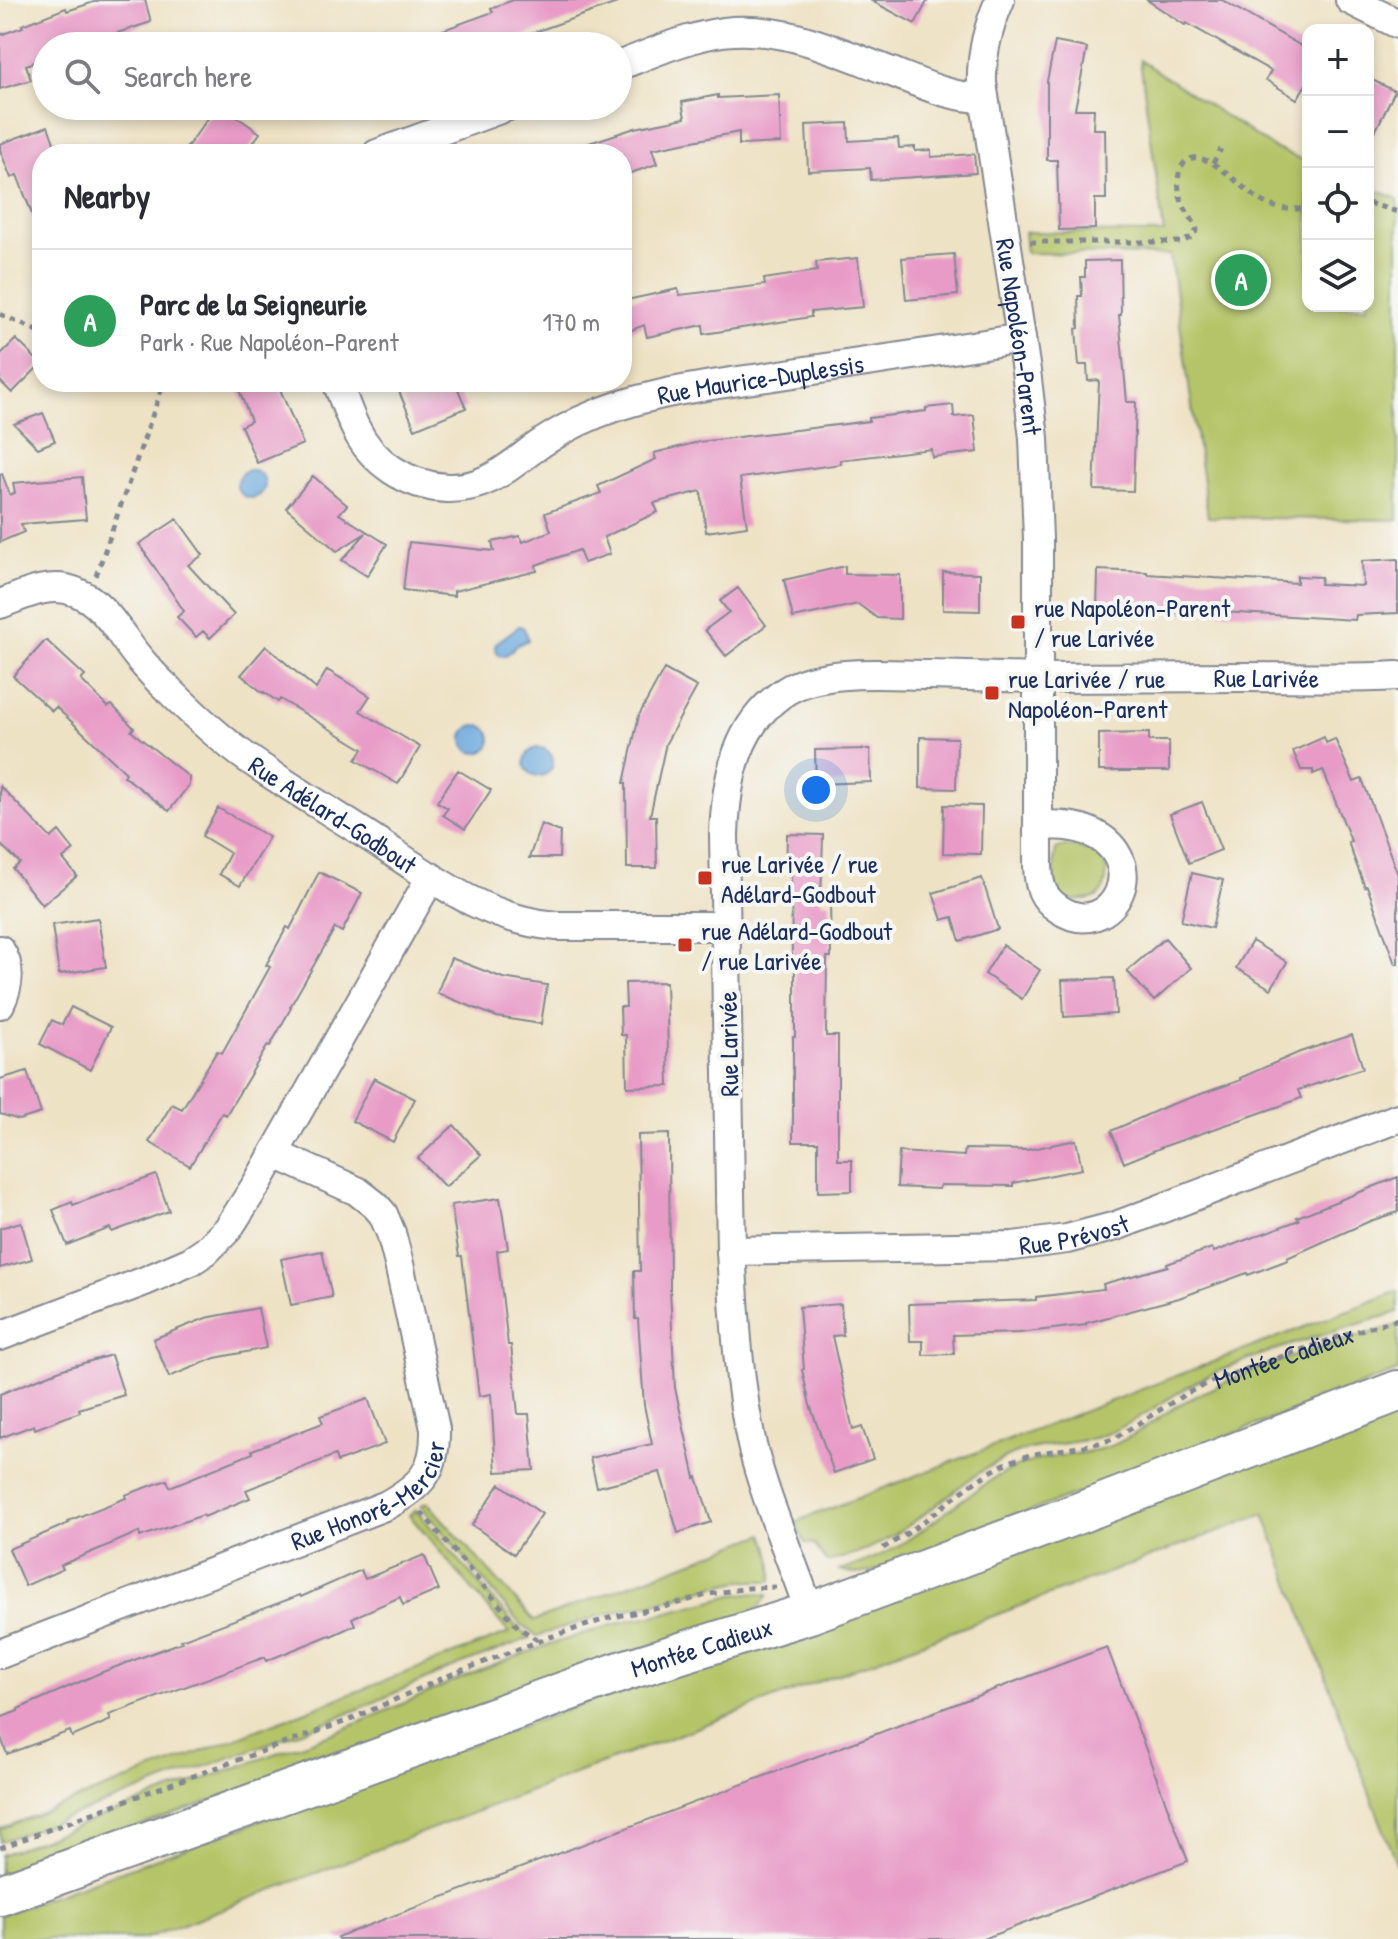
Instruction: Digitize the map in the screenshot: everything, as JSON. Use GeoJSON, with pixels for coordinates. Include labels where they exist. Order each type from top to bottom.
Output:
{"type":"FeatureCollection","features":[{"type":"Feature","properties":{"kind":"street","name":"Rue Napoléon-Parent"},"geometry":{"type":"LineString","coordinates":[[1000,0],[981,66],[1034,438],[1038,678]]}},
{"type":"Feature","properties":{"kind":"street"},"geometry":{"type":"LineString","coordinates":[[1356,1],[1398,24]]}},
{"type":"Feature","properties":{"kind":"street"},"geometry":{"type":"LineString","coordinates":[[632,61],[701,37],[731,32],[778,33],[817,44],[956,95],[984,98]]}},
{"type":"Feature","properties":{"kind":"street"},"geometry":{"type":"LineString","coordinates":[[404,144],[470,120]]}},
{"type":"Feature","properties":{"kind":"street","name":"Rue Maurice-Duplessis"},"geometry":{"type":"LineString","coordinates":[[341,392],[355,428],[389,469],[429,486],[462,487],[479,484],[512,467],[532,450],[578,422],[652,395],[1021,338]]}},
{"type":"Feature","properties":{"kind":"street","name":"Rue Adélard-Godbout"},"geometry":{"type":"LineString","coordinates":[[0,604],[51,588],[64,588],[88,598],[99,606],[162,684],[226,742],[275,777],[481,907],[533,925],[726,926]]}},
{"type":"Feature","properties":{"kind":"street","name":"Rue Larivée"},"geometry":{"type":"LineString","coordinates":[[810,1613],[752,1446],[738,1354],[731,1251],[725,806],[733,762],[740,743],[752,724],[789,689],[846,676],[1397,681]]}},
{"type":"Feature","properties":{"kind":"street"},"geometry":{"type":"LineString","coordinates":[[1038,678],[1039,825]]}},
{"type":"Feature","properties":{"kind":"street"},"geometry":{"type":"LineString","coordinates":[[0,1336],[191,1261],[228,1229],[275,1154],[431,877]]}},
{"type":"Feature","properties":{"kind":"street"},"geometry":{"type":"LineString","coordinates":[[0,950],[7,975],[5,994],[0,1004]]}},
{"type":"Feature","properties":{"kind":"street","name":"Rue Prévost"},"geometry":{"type":"LineString","coordinates":[[731,1251],[1013,1246],[1067,1239],[1126,1222],[1398,1118]]}},
{"type":"Feature","properties":{"kind":"street","name":"Rue Honoré-Mercier"},"geometry":{"type":"LineString","coordinates":[[0,1654],[387,1505],[416,1487],[424,1478],[434,1455],[435,1429],[388,1223],[375,1205],[357,1191],[275,1154]]}},
{"type":"Feature","properties":{"kind":"street","name":"Montée Cadieux"},"geometry":{"type":"LineString","coordinates":[[0,1895],[612,1675],[810,1613],[1398,1391]]}},
{"type":"Feature","properties":{"kind":"path"},"geometry":{"type":"LineString","coordinates":[[1213,163],[1221,149]]}},
{"type":"Feature","properties":{"kind":"path"},"geometry":{"type":"LineString","coordinates":[[1025,242],[1182,242],[1192,237],[1197,230],[1181,199],[1179,169],[1193,157],[1213,163],[1263,202],[1277,208],[1302,208]]}},
{"type":"Feature","properties":{"kind":"path"},"geometry":{"type":"LineString","coordinates":[[1374,205],[1398,212]]}},
{"type":"Feature","properties":{"kind":"path"},"geometry":{"type":"LineString","coordinates":[[0,314],[32,328]]}},
{"type":"Feature","properties":{"kind":"path"},"geometry":{"type":"LineString","coordinates":[[95,580],[160,392]]}},
{"type":"Feature","properties":{"kind":"path","name":"Montée Cadieux"},"geometry":{"type":"LineString","coordinates":[[873,1552],[901,1539],[1002,1466],[1035,1453],[1102,1443],[1215,1380],[1398,1319]]}},
{"type":"Feature","properties":{"kind":"path"},"geometry":{"type":"LineString","coordinates":[[417,1508],[518,1627],[539,1641]]}},
{"type":"Feature","properties":{"kind":"path","name":"Montée Cadieux"},"geometry":{"type":"LineString","coordinates":[[0,1848],[347,1721],[450,1675],[539,1641],[612,1617],[710,1594],[772,1588]]}},
{"type":"Feature","properties":{"kind":"green space"},"geometry":{"type":"Polygon","coordinates":[[[1140,60],[1274,148],[1302,160],[1302,312],[1374,312],[1374,189],[1398,199],[1398,520],[1208,517],[1170,255],[1026,253],[1024,232],[1164,233],[1140,60]]]}},
{"type":"Feature","properties":{"kind":"green space"},"geometry":{"type":"Polygon","coordinates":[[[1064,846],[1087,850],[1104,862],[1105,882],[1097,896],[1074,900],[1060,893],[1054,860],[1056,849],[1064,846]]]}},
{"type":"Feature","properties":{"kind":"green space"},"geometry":{"type":"Polygon","coordinates":[[[1398,1291],[1398,1312],[1231,1366],[1195,1382],[1109,1433],[1030,1449],[1003,1459],[974,1476],[908,1526],[862,1551],[827,1562],[814,1544],[805,1543],[795,1522],[1398,1291]]]}},
{"type":"Feature","properties":{"kind":"green space"},"geometry":{"type":"Polygon","coordinates":[[[1398,1325],[1398,1371],[871,1572],[856,1574],[840,1570],[894,1548],[983,1485],[1012,1469],[1037,1460],[1113,1445],[1180,1404],[1240,1376],[1398,1325]]]}},
{"type":"Feature","properties":{"kind":"green space"},"geometry":{"type":"Polygon","coordinates":[[[1398,1409],[1398,1868],[1264,1514],[144,1939],[0,1939],[0,1915],[1398,1409]]]}},
{"type":"Feature","properties":{"kind":"green space"},"geometry":{"type":"Polygon","coordinates":[[[427,1502],[534,1621],[764,1534],[771,1557],[772,1581],[740,1581],[707,1588],[606,1614],[537,1636],[521,1625],[421,1506],[427,1502]]]}},
{"type":"Feature","properties":{"kind":"green space"},"geometry":{"type":"Polygon","coordinates":[[[416,1510],[517,1628],[530,1638],[340,1717],[0,1842],[0,1829],[509,1633],[409,1515],[416,1510]]]}},
{"type":"Feature","properties":{"kind":"green space"},"geometry":{"type":"Polygon","coordinates":[[[750,1593],[768,1595],[754,1610],[0,1875],[0,1855],[342,1730],[542,1647],[625,1621],[750,1593]]]}},
{"type":"Feature","properties":{"kind":"water"},"geometry":{"type":"Polygon","coordinates":[[[251,470],[261,474],[265,484],[261,494],[251,498],[241,494],[237,484],[241,474],[251,470]]]}},
{"type":"Feature","properties":{"kind":"water"},"geometry":{"type":"Polygon","coordinates":[[[519,626],[523,627],[528,640],[504,656],[499,655],[496,643],[519,626]]]}},
{"type":"Feature","properties":{"kind":"water"},"geometry":{"type":"Polygon","coordinates":[[[477,725],[487,729],[491,739],[487,749],[477,753],[467,749],[463,739],[467,729],[477,725]]]}},
{"type":"Feature","properties":{"kind":"water"},"geometry":{"type":"Polygon","coordinates":[[[539,748],[549,752],[553,762],[549,772],[539,776],[529,772],[525,762],[529,752],[539,748]]]}},
{"type":"Feature","properties":{"kind":"building"},"geometry":{"type":"Polygon","coordinates":[[[100,0],[145,0],[151,22],[120,32],[32,32],[32,63],[26,65],[31,80],[0,89],[0,35],[66,8],[67,11],[100,0]]]}},
{"type":"Feature","properties":{"kind":"building"},"geometry":{"type":"Polygon","coordinates":[[[513,0],[617,0],[617,3],[535,32],[438,32],[493,12],[491,8],[513,0]]]}},
{"type":"Feature","properties":{"kind":"building"},"geometry":{"type":"Polygon","coordinates":[[[870,0],[928,0],[915,24],[870,0]]]}},
{"type":"Feature","properties":{"kind":"building"},"geometry":{"type":"Polygon","coordinates":[[[1147,0],[1222,0],[1302,47],[1302,91],[1297,99],[1266,80],[1271,71],[1185,25],[1147,0]]]}},
{"type":"Feature","properties":{"kind":"building"},"geometry":{"type":"Polygon","coordinates":[[[1055,42],[1087,48],[1075,109],[1094,109],[1093,129],[1105,129],[1106,199],[1095,199],[1095,229],[1059,230],[1057,160],[1047,160],[1047,81],[1055,42]]]}},
{"type":"Feature","properties":{"kind":"building"},"geometry":{"type":"Polygon","coordinates":[[[1374,81],[1395,91],[1374,134],[1374,81]]]}},
{"type":"Feature","properties":{"kind":"building"},"geometry":{"type":"Polygon","coordinates":[[[718,95],[718,98],[779,95],[781,143],[739,145],[739,132],[652,149],[657,164],[632,173],[632,144],[586,144],[635,128],[685,118],[682,102],[718,95]]]}},
{"type":"Feature","properties":{"kind":"building"},"geometry":{"type":"Polygon","coordinates":[[[207,120],[241,120],[260,133],[252,144],[189,144],[207,120]]]}},
{"type":"Feature","properties":{"kind":"building"},"geometry":{"type":"Polygon","coordinates":[[[848,123],[849,141],[898,138],[899,148],[931,150],[931,157],[974,154],[976,173],[871,180],[870,168],[808,171],[806,125],[848,123]]]}},
{"type":"Feature","properties":{"kind":"building"},"geometry":{"type":"Polygon","coordinates":[[[48,126],[54,144],[32,144],[32,214],[17,175],[11,178],[0,144],[48,126]]]}},
{"type":"Feature","properties":{"kind":"building"},"geometry":{"type":"Polygon","coordinates":[[[954,254],[958,295],[906,300],[902,258],[954,254]]]}},
{"type":"Feature","properties":{"kind":"building"},"geometry":{"type":"Polygon","coordinates":[[[858,258],[863,307],[811,312],[811,317],[704,334],[703,325],[647,337],[644,325],[632,330],[632,299],[678,289],[680,295],[765,285],[764,279],[817,271],[816,262],[858,258]]]}},
{"type":"Feature","properties":{"kind":"building"},"geometry":{"type":"Polygon","coordinates":[[[1120,260],[1119,315],[1127,402],[1136,402],[1133,491],[1094,490],[1099,380],[1088,381],[1087,365],[1079,365],[1076,329],[1079,328],[1078,296],[1082,296],[1081,277],[1085,277],[1085,261],[1120,260]]]}},
{"type":"Feature","properties":{"kind":"building"},"geometry":{"type":"Polygon","coordinates":[[[16,339],[32,355],[32,373],[12,393],[0,381],[0,355],[16,339]]]}},
{"type":"Feature","properties":{"kind":"building"},"geometry":{"type":"Polygon","coordinates":[[[240,392],[281,392],[303,444],[257,463],[241,426],[251,421],[240,392]]]}},
{"type":"Feature","properties":{"kind":"building"},"geometry":{"type":"Polygon","coordinates":[[[399,392],[459,392],[466,408],[415,429],[399,392]]]}},
{"type":"Feature","properties":{"kind":"building"},"geometry":{"type":"Polygon","coordinates":[[[953,405],[954,417],[974,415],[978,452],[932,457],[931,449],[840,460],[841,464],[740,478],[747,526],[706,532],[701,491],[654,503],[658,512],[604,537],[610,554],[584,563],[579,550],[536,565],[537,571],[454,591],[454,596],[403,590],[409,542],[494,551],[492,542],[520,536],[523,542],[551,531],[545,513],[601,493],[598,486],[656,459],[654,453],[699,442],[869,421],[869,418],[953,405]]]}},
{"type":"Feature","properties":{"kind":"building"},"geometry":{"type":"Polygon","coordinates":[[[43,413],[55,441],[38,448],[14,424],[43,413]]]}},
{"type":"Feature","properties":{"kind":"building"},"geometry":{"type":"Polygon","coordinates":[[[0,474],[10,495],[15,493],[13,483],[82,477],[86,519],[21,524],[24,532],[0,542],[0,474]]]}},
{"type":"Feature","properties":{"kind":"building"},"geometry":{"type":"Polygon","coordinates":[[[313,476],[347,505],[339,514],[387,544],[367,576],[342,560],[366,533],[337,551],[286,508],[313,476]]]}},
{"type":"Feature","properties":{"kind":"building"},"geometry":{"type":"Polygon","coordinates":[[[177,519],[203,555],[188,565],[234,615],[210,638],[203,631],[196,637],[177,617],[184,611],[139,544],[177,519]]]}},
{"type":"Feature","properties":{"kind":"building"},"geometry":{"type":"Polygon","coordinates":[[[1398,559],[1398,613],[1356,615],[1355,620],[1205,611],[1205,614],[1097,611],[1098,570],[1297,583],[1297,576],[1321,577],[1320,584],[1363,586],[1362,561],[1398,559]]]}},
{"type":"Feature","properties":{"kind":"building"},"geometry":{"type":"Polygon","coordinates":[[[845,566],[845,574],[900,575],[900,619],[877,618],[858,604],[793,618],[784,580],[845,566]]]}},
{"type":"Feature","properties":{"kind":"building"},"geometry":{"type":"Polygon","coordinates":[[[943,572],[980,573],[980,611],[943,610],[943,572]]]}},
{"type":"Feature","properties":{"kind":"building"},"geometry":{"type":"Polygon","coordinates":[[[738,588],[766,625],[726,656],[705,630],[729,612],[720,601],[738,588]]]}},
{"type":"Feature","properties":{"kind":"building"},"geometry":{"type":"Polygon","coordinates":[[[46,640],[85,676],[81,680],[108,707],[112,705],[134,728],[131,731],[189,777],[189,785],[169,811],[124,776],[126,773],[56,707],[52,711],[13,676],[46,640]]]}},
{"type":"Feature","properties":{"kind":"building"},"geometry":{"type":"Polygon","coordinates":[[[266,646],[316,689],[327,670],[370,696],[360,711],[420,747],[398,784],[356,760],[363,749],[280,699],[278,702],[263,693],[241,675],[266,646]]]}},
{"type":"Feature","properties":{"kind":"building"},"geometry":{"type":"Polygon","coordinates":[[[664,669],[697,687],[666,743],[650,816],[656,816],[657,868],[627,868],[624,783],[639,715],[664,669]]]}},
{"type":"Feature","properties":{"kind":"building"},"geometry":{"type":"Polygon","coordinates":[[[1149,733],[1149,741],[1169,741],[1169,771],[1099,771],[1099,734],[1149,733]]]}},
{"type":"Feature","properties":{"kind":"building"},"geometry":{"type":"Polygon","coordinates":[[[920,737],[957,738],[956,789],[920,788],[920,737]]]}},
{"type":"Feature","properties":{"kind":"building"},"geometry":{"type":"Polygon","coordinates":[[[1324,737],[1326,743],[1335,739],[1354,782],[1362,779],[1398,875],[1398,964],[1395,964],[1365,887],[1323,770],[1313,774],[1313,770],[1301,770],[1293,751],[1324,737]]]}},
{"type":"Feature","properties":{"kind":"building"},"geometry":{"type":"Polygon","coordinates":[[[870,749],[871,782],[816,784],[815,750],[870,749]]]}},
{"type":"Feature","properties":{"kind":"building"},"geometry":{"type":"Polygon","coordinates":[[[458,770],[491,790],[465,829],[443,815],[448,808],[437,802],[458,770]]]}},
{"type":"Feature","properties":{"kind":"building"},"geometry":{"type":"Polygon","coordinates":[[[0,786],[51,838],[59,831],[74,850],[63,859],[77,876],[42,905],[13,869],[20,863],[0,844],[0,786]]]}},
{"type":"Feature","properties":{"kind":"building"},"geometry":{"type":"Polygon","coordinates":[[[1202,802],[1221,850],[1189,863],[1170,814],[1202,802]]]}},
{"type":"Feature","properties":{"kind":"building"},"geometry":{"type":"Polygon","coordinates":[[[944,805],[982,806],[981,854],[943,853],[944,805]]]}},
{"type":"Feature","properties":{"kind":"building"},"geometry":{"type":"Polygon","coordinates":[[[218,808],[269,837],[240,886],[219,874],[230,853],[202,836],[218,808]]]}},
{"type":"Feature","properties":{"kind":"building"},"geometry":{"type":"Polygon","coordinates":[[[541,824],[560,832],[559,858],[529,858],[541,824]]]}},
{"type":"Feature","properties":{"kind":"building"},"geometry":{"type":"Polygon","coordinates":[[[787,834],[823,835],[821,902],[830,902],[831,957],[827,957],[826,1036],[838,1036],[838,1160],[852,1160],[852,1191],[818,1192],[818,1142],[793,1142],[795,958],[792,958],[791,874],[786,874],[787,834]]]}},
{"type":"Feature","properties":{"kind":"building"},"geometry":{"type":"Polygon","coordinates":[[[319,872],[362,893],[342,932],[335,928],[270,1046],[226,1115],[222,1113],[190,1166],[149,1142],[172,1104],[182,1109],[217,1051],[222,1053],[270,967],[266,965],[287,927],[290,929],[319,872]]]}},
{"type":"Feature","properties":{"kind":"building"},"geometry":{"type":"Polygon","coordinates":[[[1192,873],[1223,880],[1212,928],[1181,921],[1192,873]]]}},
{"type":"Feature","properties":{"kind":"building"},"geometry":{"type":"Polygon","coordinates":[[[982,878],[998,929],[960,941],[953,917],[942,920],[933,893],[982,878]]]}},
{"type":"Feature","properties":{"kind":"building"},"geometry":{"type":"Polygon","coordinates":[[[98,918],[106,967],[59,974],[52,925],[98,918]]]}},
{"type":"Feature","properties":{"kind":"building"},"geometry":{"type":"Polygon","coordinates":[[[1165,938],[1191,968],[1154,1001],[1127,971],[1165,938]]]}},
{"type":"Feature","properties":{"kind":"building"},"geometry":{"type":"Polygon","coordinates":[[[1252,941],[1287,962],[1271,989],[1236,968],[1252,941]]]}},
{"type":"Feature","properties":{"kind":"building"},"geometry":{"type":"Polygon","coordinates":[[[1003,945],[1040,970],[1022,999],[985,974],[1003,945]]]}},
{"type":"Feature","properties":{"kind":"building"},"geometry":{"type":"Polygon","coordinates":[[[451,958],[503,978],[547,985],[541,1024],[497,1017],[437,993],[451,958]]]}},
{"type":"Feature","properties":{"kind":"building"},"geometry":{"type":"Polygon","coordinates":[[[1114,978],[1116,1014],[1064,1017],[1062,980],[1114,978]]]}},
{"type":"Feature","properties":{"kind":"building"},"geometry":{"type":"Polygon","coordinates":[[[666,982],[669,1086],[627,1087],[626,1035],[621,1035],[620,1007],[626,1007],[625,983],[666,982]]]}},
{"type":"Feature","properties":{"kind":"building"},"geometry":{"type":"Polygon","coordinates":[[[71,1007],[111,1027],[90,1070],[40,1044],[52,1020],[62,1025],[71,1007]]]}},
{"type":"Feature","properties":{"kind":"building"},"geometry":{"type":"Polygon","coordinates":[[[1352,1035],[1363,1068],[1298,1090],[1301,1098],[1124,1163],[1111,1131],[1167,1106],[1241,1080],[1300,1052],[1352,1035]]]}},
{"type":"Feature","properties":{"kind":"building"},"geometry":{"type":"Polygon","coordinates":[[[27,1071],[41,1113],[19,1120],[0,1114],[0,1079],[27,1071]]]}},
{"type":"Feature","properties":{"kind":"building"},"geometry":{"type":"Polygon","coordinates":[[[374,1078],[415,1099],[393,1142],[352,1121],[374,1078]]]}},
{"type":"Feature","properties":{"kind":"building"},"geometry":{"type":"Polygon","coordinates":[[[454,1125],[481,1155],[445,1187],[418,1158],[454,1125]]]}},
{"type":"Feature","properties":{"kind":"building"},"geometry":{"type":"Polygon","coordinates":[[[669,1134],[670,1289],[675,1388],[695,1478],[711,1522],[678,1533],[660,1472],[597,1487],[590,1458],[652,1444],[644,1405],[638,1319],[635,1319],[634,1271],[640,1271],[638,1135],[669,1134]]]}},
{"type":"Feature","properties":{"kind":"building"},"geometry":{"type":"Polygon","coordinates":[[[1076,1140],[1082,1169],[1013,1183],[1013,1186],[897,1187],[899,1152],[964,1156],[965,1149],[1027,1150],[1076,1140]]]}},
{"type":"Feature","properties":{"kind":"building"},"geometry":{"type":"Polygon","coordinates":[[[156,1175],[169,1211],[112,1232],[110,1228],[67,1245],[53,1210],[156,1175]]]}},
{"type":"Feature","properties":{"kind":"building"},"geometry":{"type":"Polygon","coordinates":[[[1398,1177],[1398,1212],[1370,1221],[1288,1260],[1248,1275],[1086,1325],[1019,1333],[953,1335],[954,1354],[923,1355],[923,1341],[910,1341],[909,1304],[1036,1300],[1036,1297],[1104,1289],[1103,1284],[1168,1266],[1212,1248],[1214,1252],[1299,1220],[1297,1217],[1398,1177]]]}},
{"type":"Feature","properties":{"kind":"building"},"geometry":{"type":"Polygon","coordinates":[[[500,1198],[508,1249],[497,1251],[508,1345],[511,1345],[518,1414],[529,1414],[534,1470],[496,1472],[491,1394],[479,1396],[462,1256],[459,1256],[451,1205],[500,1198]]]}},
{"type":"Feature","properties":{"kind":"building"},"geometry":{"type":"Polygon","coordinates":[[[21,1222],[32,1259],[0,1268],[0,1228],[21,1222]]]}},
{"type":"Feature","properties":{"kind":"building"},"geometry":{"type":"Polygon","coordinates":[[[322,1251],[332,1297],[291,1305],[281,1259],[322,1251]]]}},
{"type":"Feature","properties":{"kind":"building"},"geometry":{"type":"Polygon","coordinates":[[[841,1304],[843,1335],[832,1336],[853,1430],[862,1427],[873,1459],[834,1473],[810,1405],[802,1370],[799,1307],[841,1304]]]}},
{"type":"Feature","properties":{"kind":"building"},"geometry":{"type":"Polygon","coordinates":[[[258,1308],[266,1348],[215,1358],[169,1377],[153,1339],[206,1318],[258,1308]]]}},
{"type":"Feature","properties":{"kind":"building"},"geometry":{"type":"Polygon","coordinates":[[[111,1355],[124,1395],[79,1409],[80,1412],[35,1429],[34,1425],[0,1438],[0,1394],[63,1369],[111,1355]]]}},
{"type":"Feature","properties":{"kind":"building"},"geometry":{"type":"Polygon","coordinates":[[[368,1399],[385,1444],[337,1462],[335,1455],[246,1490],[250,1498],[204,1517],[140,1537],[139,1532],[61,1565],[63,1569],[25,1586],[9,1549],[126,1498],[125,1495],[167,1480],[170,1487],[253,1453],[252,1450],[323,1423],[320,1416],[368,1399]]]}},
{"type":"Feature","properties":{"kind":"building"},"geometry":{"type":"Polygon","coordinates":[[[500,1484],[542,1514],[514,1554],[472,1525],[500,1484]]]}},
{"type":"Feature","properties":{"kind":"building"},"geometry":{"type":"Polygon","coordinates":[[[424,1555],[439,1590],[403,1605],[400,1597],[352,1618],[355,1625],[331,1636],[109,1715],[111,1720],[72,1737],[70,1731],[7,1754],[0,1735],[0,1718],[18,1709],[181,1640],[301,1597],[361,1570],[365,1579],[424,1555]]]}},
{"type":"Feature","properties":{"kind":"building"},"geometry":{"type":"Polygon","coordinates":[[[1107,1647],[1188,1861],[983,1939],[337,1937],[1107,1647]]]}},
{"type":"Feature","properties":{"kind":"place","name":"Parc de la Seigneurie"},"geometry":{"type":"Point","coordinates":[1241,280]}},
{"type":"Feature","properties":{"kind":"place","name":"rue Napoléon-Parent / rue Larivée"},"geometry":{"type":"Point","coordinates":[1018,622]}},
{"type":"Feature","properties":{"kind":"place","name":"rue Larivée / rue Napoléon-Parent"},"geometry":{"type":"Point","coordinates":[992,693]}},
{"type":"Feature","properties":{"kind":"place","name":"rue Larivée / rue Adélard-Godbout"},"geometry":{"type":"Point","coordinates":[705,878]}},
{"type":"Feature","properties":{"kind":"place","name":"rue Adélard-Godbout / rue Larivée"},"geometry":{"type":"Point","coordinates":[685,945]}}]}
